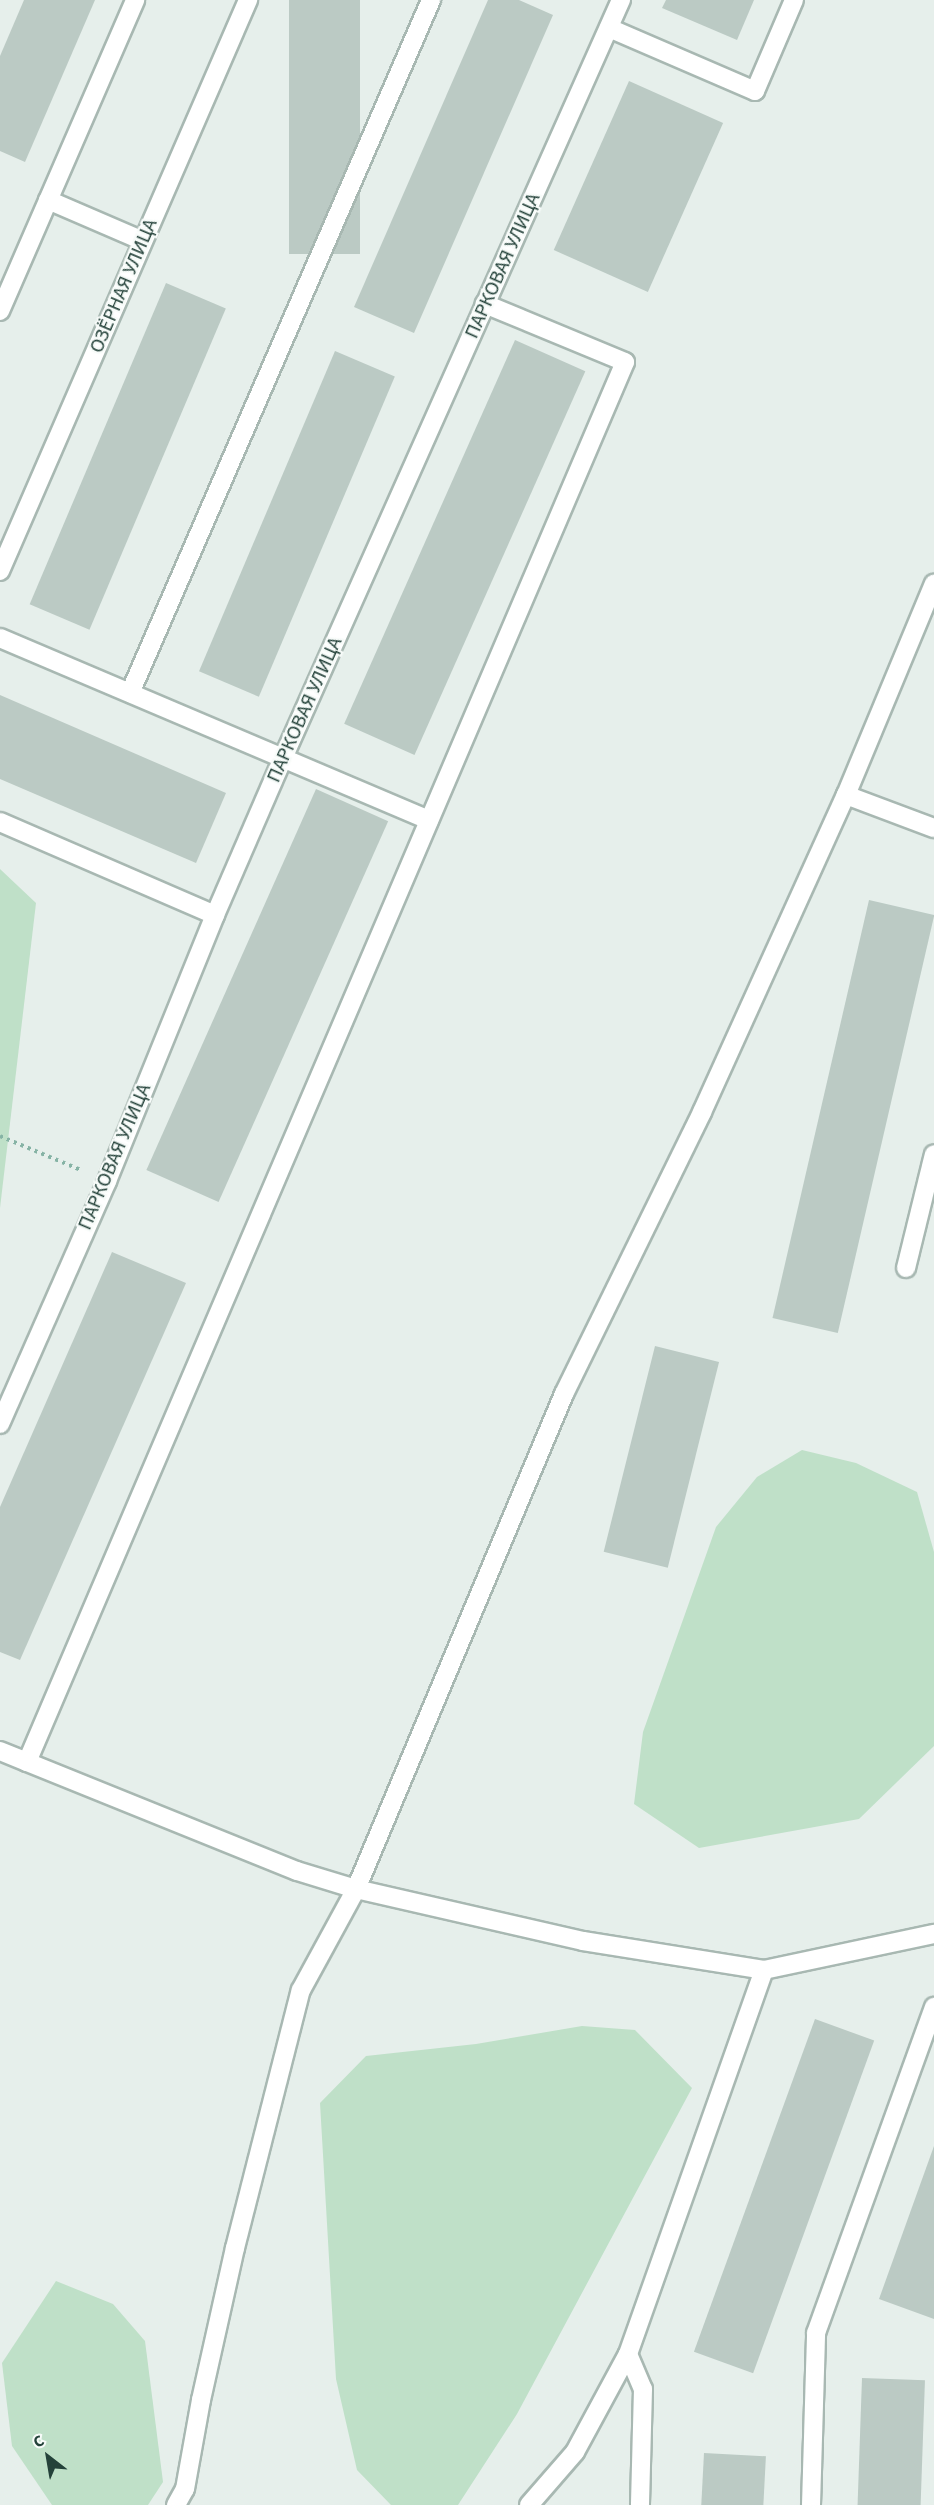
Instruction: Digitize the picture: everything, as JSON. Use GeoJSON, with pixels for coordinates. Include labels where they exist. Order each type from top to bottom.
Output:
{"type":"FeatureCollection","features":[{"type":"Feature","properties":{"kind":"street"},"geometry":{"type":"LineString","coordinates":[[0,311],[135,0]]}},
{"type":"Feature","properties":{"kind":"street","name":"ОЗЁРНАЯ УЛИЦА"},"geometry":{"type":"LineString","coordinates":[[0,571],[248,0]]}},
{"type":"Feature","properties":{"kind":"street"},"geometry":{"type":"LineString","coordinates":[[130,693],[431,0]]}},
{"type":"Feature","properties":{"kind":"street","name":"ПАРКОВАЯ УЛИЦА"},"geometry":{"type":"LineString","coordinates":[[0,1424],[107,1181],[214,915],[621,0]]}},
{"type":"Feature","properties":{"kind":"street"},"geometry":{"type":"LineString","coordinates":[[609,28],[755,91],[794,0]]}},
{"type":"Feature","properties":{"kind":"street"},"geometry":{"type":"LineString","coordinates":[[48,200],[143,241]]}},
{"type":"Feature","properties":{"kind":"street"},"geometry":{"type":"LineString","coordinates":[[27,1762],[625,362],[485,304]]}},
{"type":"Feature","properties":{"kind":"street"},"geometry":{"type":"LineString","coordinates":[[176,2505],[185,2489],[201,2400],[235,2248],[301,1990],[356,1889],[564,1394],[702,1112],[846,795],[934,584]]}},
{"type":"Feature","properties":{"kind":"street"},"geometry":{"type":"LineString","coordinates":[[0,638],[429,820]]}},
{"type":"Feature","properties":{"kind":"street"},"geometry":{"type":"LineString","coordinates":[[846,795],[934,828]]}},
{"type":"Feature","properties":{"kind":"street"},"geometry":{"type":"LineString","coordinates":[[0,822],[214,915]]}},
{"type":"Feature","properties":{"kind":"street"},"geometry":{"type":"LineString","coordinates":[[906,1268],[934,1154]]}},
{"type":"Feature","properties":{"kind":"street"},"geometry":{"type":"LineString","coordinates":[[0,1750],[297,1871],[356,1889],[583,1941],[764,1970],[934,1934]]}},
{"type":"Feature","properties":{"kind":"street"},"geometry":{"type":"LineString","coordinates":[[529,2505],[575,2452],[628,2354],[764,1970]]}},
{"type":"Feature","properties":{"kind":"street"},"geometry":{"type":"LineString","coordinates":[[811,2505],[816,2333],[934,2007]]}},
{"type":"Feature","properties":{"kind":"street"},"geometry":{"type":"LineString","coordinates":[[628,2354],[643,2389],[640,2505]]}},
{"type":"Feature","properties":{"kind":"path"},"geometry":{"type":"LineString","coordinates":[[0,1136],[107,1181]]}},
{"type":"Feature","properties":{"kind":"green space"},"geometry":{"type":"Polygon","coordinates":[[[0,869],[36,903],[0,1208],[0,869]]]}},
{"type":"Feature","properties":{"kind":"green space"},"geometry":{"type":"Polygon","coordinates":[[[802,1450],[856,1463],[917,1492],[934,1552],[934,1746],[859,1819],[699,1848],[634,1804],[643,1732],[716,1527],[757,1477],[802,1450]]]}},
{"type":"Feature","properties":{"kind":"green space"},"geometry":{"type":"Polygon","coordinates":[[[582,2026],[635,2030],[692,2088],[517,2414],[458,2505],[391,2505],[357,2470],[336,2379],[320,2103],[366,2056],[476,2044],[582,2026]]]}},
{"type":"Feature","properties":{"kind":"green space"},"geometry":{"type":"Polygon","coordinates":[[[56,2281],[113,2304],[145,2341],[163,2482],[148,2505],[52,2505],[12,2446],[2,2363],[56,2281]]]}},
{"type":"Feature","properties":{"kind":"building"},"geometry":{"type":"Polygon","coordinates":[[[24,0],[95,0],[25,162],[0,151],[0,56],[24,0]]]}},
{"type":"Feature","properties":{"kind":"building"},"geometry":{"type":"Polygon","coordinates":[[[289,0],[360,0],[360,254],[289,254],[289,0]]]}},
{"type":"Feature","properties":{"kind":"building"},"geometry":{"type":"Polygon","coordinates":[[[488,0],[519,0],[553,15],[414,333],[354,307],[488,0]]]}},
{"type":"Feature","properties":{"kind":"building"},"geometry":{"type":"Polygon","coordinates":[[[666,0],[754,0],[737,40],[662,8],[666,0]]]}},
{"type":"Feature","properties":{"kind":"building"},"geometry":{"type":"Polygon","coordinates":[[[629,81],[723,123],[648,292],[554,250],[629,81]]]}},
{"type":"Feature","properties":{"kind":"building"},"geometry":{"type":"Polygon","coordinates":[[[166,283],[226,308],[89,630],[30,604],[166,283]]]}},
{"type":"Feature","properties":{"kind":"building"},"geometry":{"type":"Polygon","coordinates":[[[515,340],[585,371],[415,755],[344,724],[515,340]]]}},
{"type":"Feature","properties":{"kind":"building"},"geometry":{"type":"Polygon","coordinates":[[[335,351],[395,376],[259,697],[199,671],[335,351]]]}},
{"type":"Feature","properties":{"kind":"building"},"geometry":{"type":"Polygon","coordinates":[[[0,695],[226,793],[196,863],[0,779],[0,695]]]}},
{"type":"Feature","properties":{"kind":"building"},"geometry":{"type":"Polygon","coordinates":[[[316,789],[388,821],[219,1202],[146,1170],[316,789]]]}},
{"type":"Feature","properties":{"kind":"building"},"geometry":{"type":"Polygon","coordinates":[[[869,900],[934,916],[838,1333],[772,1318],[869,900]]]}},
{"type":"Feature","properties":{"kind":"building"},"geometry":{"type":"Polygon","coordinates":[[[112,1252],[186,1283],[20,1660],[0,1652],[0,1507],[112,1252]]]}},
{"type":"Feature","properties":{"kind":"building"},"geometry":{"type":"Polygon","coordinates":[[[655,1346],[719,1362],[668,1568],[604,1552],[655,1346]]]}},
{"type":"Feature","properties":{"kind":"building"},"geometry":{"type":"Polygon","coordinates":[[[815,2019],[874,2041],[753,2373],[694,2352],[815,2019]]]}},
{"type":"Feature","properties":{"kind":"building"},"geometry":{"type":"Polygon","coordinates":[[[934,2146],[934,2319],[879,2299],[934,2146]]]}},
{"type":"Feature","properties":{"kind":"building"},"geometry":{"type":"Polygon","coordinates":[[[862,2378],[925,2380],[921,2505],[858,2505],[862,2378]]]}},
{"type":"Feature","properties":{"kind":"building"},"geometry":{"type":"Polygon","coordinates":[[[704,2453],[766,2456],[763,2505],[701,2505],[704,2453]]]}}]}
